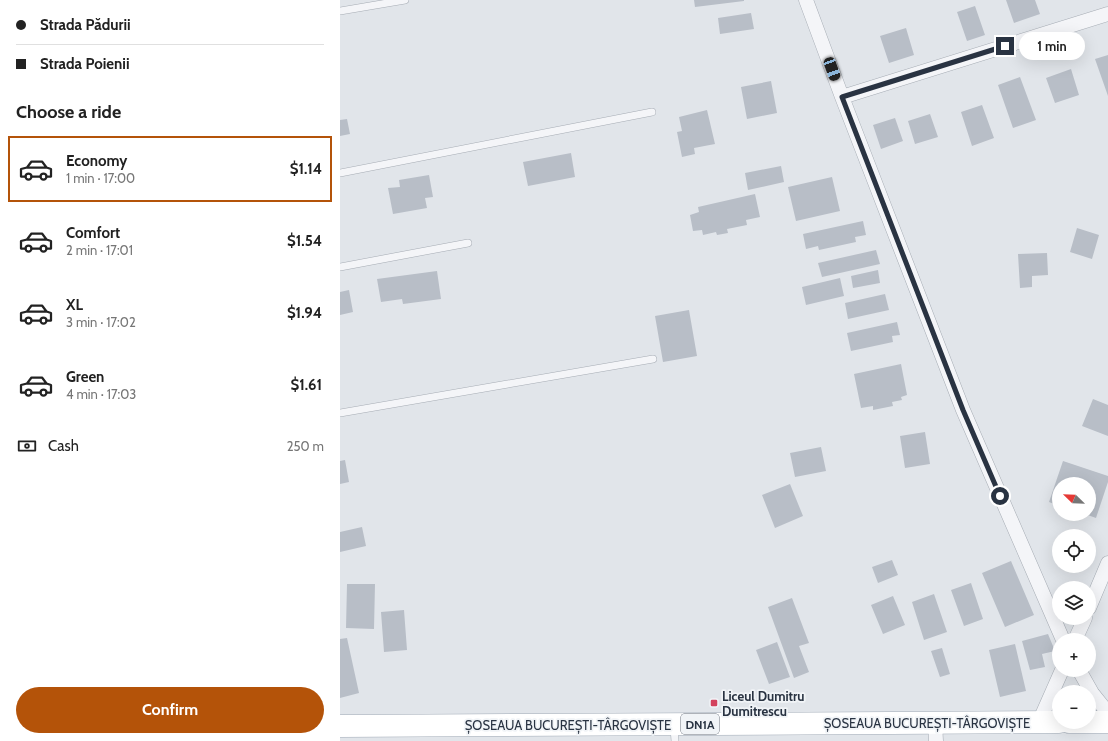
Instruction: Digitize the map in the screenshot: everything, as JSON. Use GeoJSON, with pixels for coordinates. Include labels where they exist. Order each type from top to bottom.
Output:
{"type":"FeatureCollection","features":[{"type":"Feature","properties":{"kind":"main road","name":"ȘOSEAUA BUCUREȘTI-TÂRGOVIȘTE"},"geometry":{"type":"LineString","coordinates":[[340,726],[674,733],[935,732],[1049,722]]}},
{"type":"Feature","properties":{"kind":"main road"},"geometry":{"type":"LineString","coordinates":[[1096,722],[1108,722]]}},
{"type":"Feature","properties":{"kind":"street"},"geometry":{"type":"LineString","coordinates":[[806,0],[963,410],[1060,633]]}},
{"type":"Feature","properties":{"kind":"street"},"geometry":{"type":"LineString","coordinates":[[842,97],[1108,14]]}},
{"type":"Feature","properties":{"kind":"street"},"geometry":{"type":"LineString","coordinates":[[1096,591],[1108,563]]}},
{"type":"Feature","properties":{"kind":"street"},"geometry":{"type":"LineString","coordinates":[[1049,722],[1060,677]]}},
{"type":"Feature","properties":{"kind":"street"},"geometry":{"type":"LineString","coordinates":[[1082,677],[1092,693],[1108,713]]}},
{"type":"Feature","properties":{"kind":"lane"},"geometry":{"type":"LineString","coordinates":[[340,11],[405,0]]}},
{"type":"Feature","properties":{"kind":"lane"},"geometry":{"type":"LineString","coordinates":[[340,173],[652,112]]}},
{"type":"Feature","properties":{"kind":"lane"},"geometry":{"type":"LineString","coordinates":[[340,267],[468,243]]}},
{"type":"Feature","properties":{"kind":"lane"},"geometry":{"type":"LineString","coordinates":[[340,414],[653,359]]}},
{"type":"Feature","properties":{"kind":"building"},"geometry":{"type":"Polygon","coordinates":[[[694,0],[744,0],[744,1],[695,7],[694,0]]]}},
{"type":"Feature","properties":{"kind":"building"},"geometry":{"type":"Polygon","coordinates":[[[1006,0],[1035,0],[1040,14],[1014,23],[1006,0]]]}},
{"type":"Feature","properties":{"kind":"building"},"geometry":{"type":"Polygon","coordinates":[[[975,6],[985,35],[967,41],[957,12],[975,6]]]}},
{"type":"Feature","properties":{"kind":"building"},"geometry":{"type":"Polygon","coordinates":[[[751,13],[754,29],[720,34],[718,18],[751,13]]]}},
{"type":"Feature","properties":{"kind":"building"},"geometry":{"type":"Polygon","coordinates":[[[906,28],[914,55],[889,63],[880,36],[906,28]]]}},
{"type":"Feature","properties":{"kind":"building"},"geometry":{"type":"Polygon","coordinates":[[[1108,55],[1108,96],[1095,59],[1108,55]]]}},
{"type":"Feature","properties":{"kind":"building"},"geometry":{"type":"Polygon","coordinates":[[[1071,69],[1079,95],[1055,103],[1046,78],[1071,69]]]}},
{"type":"Feature","properties":{"kind":"building"},"geometry":{"type":"Polygon","coordinates":[[[1020,77],[1036,120],[1013,128],[998,85],[1020,77]]]}},
{"type":"Feature","properties":{"kind":"building"},"geometry":{"type":"Polygon","coordinates":[[[771,81],[777,113],[747,119],[741,87],[771,81]]]}},
{"type":"Feature","properties":{"kind":"building"},"geometry":{"type":"Polygon","coordinates":[[[982,105],[994,138],[972,146],[961,112],[982,105]]]}},
{"type":"Feature","properties":{"kind":"building"},"geometry":{"type":"Polygon","coordinates":[[[707,110],[715,144],[694,148],[695,154],[682,157],[677,132],[682,131],[679,117],[707,110]]]}},
{"type":"Feature","properties":{"kind":"building"},"geometry":{"type":"Polygon","coordinates":[[[930,114],[938,137],[915,144],[908,121],[930,114]]]}},
{"type":"Feature","properties":{"kind":"building"},"geometry":{"type":"Polygon","coordinates":[[[895,118],[903,141],[881,149],[873,125],[895,118]]]}},
{"type":"Feature","properties":{"kind":"building"},"geometry":{"type":"Polygon","coordinates":[[[347,119],[350,134],[340,136],[340,120],[347,119]]]}},
{"type":"Feature","properties":{"kind":"building"},"geometry":{"type":"Polygon","coordinates":[[[571,153],[575,177],[528,186],[523,162],[571,153]]]}},
{"type":"Feature","properties":{"kind":"building"},"geometry":{"type":"Polygon","coordinates":[[[781,166],[784,182],[748,190],[745,173],[781,166]]]}},
{"type":"Feature","properties":{"kind":"building"},"geometry":{"type":"Polygon","coordinates":[[[429,175],[433,197],[425,198],[427,208],[393,214],[388,188],[400,187],[399,180],[429,175]]]}},
{"type":"Feature","properties":{"kind":"building"},"geometry":{"type":"Polygon","coordinates":[[[832,177],[840,211],[796,221],[788,187],[832,177]]]}},
{"type":"Feature","properties":{"kind":"building"},"geometry":{"type":"Polygon","coordinates":[[[755,194],[760,217],[746,220],[747,225],[727,229],[728,233],[717,235],[716,232],[703,235],[702,230],[693,231],[690,215],[699,212],[698,207],[755,194]]]}},
{"type":"Feature","properties":{"kind":"building"},"geometry":{"type":"Polygon","coordinates":[[[863,221],[866,235],[855,237],[856,242],[819,250],[818,246],[806,249],[803,234],[863,221]]]}},
{"type":"Feature","properties":{"kind":"building"},"geometry":{"type":"Polygon","coordinates":[[[1077,228],[1099,235],[1092,259],[1070,252],[1077,228]]]}},
{"type":"Feature","properties":{"kind":"building"},"geometry":{"type":"Polygon","coordinates":[[[876,250],[880,264],[822,277],[818,263],[876,250]]]}},
{"type":"Feature","properties":{"kind":"building"},"geometry":{"type":"Polygon","coordinates":[[[1047,253],[1048,275],[1032,276],[1032,287],[1020,288],[1018,254],[1047,253]]]}},
{"type":"Feature","properties":{"kind":"building"},"geometry":{"type":"Polygon","coordinates":[[[878,270],[880,283],[853,288],[851,276],[878,270]]]}},
{"type":"Feature","properties":{"kind":"building"},"geometry":{"type":"Polygon","coordinates":[[[437,271],[441,299],[403,304],[402,299],[381,302],[377,279],[437,271]]]}},
{"type":"Feature","properties":{"kind":"building"},"geometry":{"type":"Polygon","coordinates":[[[840,278],[844,296],[806,305],[802,287],[840,278]]]}},
{"type":"Feature","properties":{"kind":"building"},"geometry":{"type":"Polygon","coordinates":[[[349,290],[353,312],[340,315],[340,292],[349,290]]]}},
{"type":"Feature","properties":{"kind":"building"},"geometry":{"type":"Polygon","coordinates":[[[885,294],[889,310],[848,319],[845,303],[885,294]]]}},
{"type":"Feature","properties":{"kind":"building"},"geometry":{"type":"Polygon","coordinates":[[[689,310],[697,356],[663,362],[655,316],[689,310]]]}},
{"type":"Feature","properties":{"kind":"building"},"geometry":{"type":"Polygon","coordinates":[[[897,322],[900,335],[892,336],[893,342],[851,351],[847,333],[897,322]]]}},
{"type":"Feature","properties":{"kind":"building"},"geometry":{"type":"Polygon","coordinates":[[[901,364],[907,395],[901,397],[902,400],[892,402],[893,406],[873,410],[873,406],[861,408],[854,374],[901,364]]]}},
{"type":"Feature","properties":{"kind":"building"},"geometry":{"type":"Polygon","coordinates":[[[1093,399],[1108,405],[1108,436],[1082,426],[1093,399]]]}},
{"type":"Feature","properties":{"kind":"building"},"geometry":{"type":"Polygon","coordinates":[[[925,432],[930,464],[905,468],[900,436],[925,432]]]}},
{"type":"Feature","properties":{"kind":"building"},"geometry":{"type":"Polygon","coordinates":[[[821,447],[826,471],[795,477],[790,453],[821,447]]]}},
{"type":"Feature","properties":{"kind":"building"},"geometry":{"type":"Polygon","coordinates":[[[345,460],[349,482],[340,484],[340,461],[345,460]]]}},
{"type":"Feature","properties":{"kind":"building"},"geometry":{"type":"Polygon","coordinates":[[[1063,461],[1108,476],[1108,482],[1096,518],[1096,477],[1058,477],[1063,461]]]}},
{"type":"Feature","properties":{"kind":"building"},"geometry":{"type":"Polygon","coordinates":[[[790,484],[803,516],[775,528],[762,495],[790,484]]]}},
{"type":"Feature","properties":{"kind":"building"},"geometry":{"type":"Polygon","coordinates":[[[1052,493],[1052,503],[1049,502],[1052,493]]]}},
{"type":"Feature","properties":{"kind":"building"},"geometry":{"type":"Polygon","coordinates":[[[362,527],[366,546],[340,552],[340,532],[362,527]]]}},
{"type":"Feature","properties":{"kind":"building"},"geometry":{"type":"Polygon","coordinates":[[[892,560],[898,575],[878,583],[872,567],[892,560]]]}},
{"type":"Feature","properties":{"kind":"building"},"geometry":{"type":"Polygon","coordinates":[[[1011,561],[1034,615],[1005,627],[982,573],[1011,561]]]}},
{"type":"Feature","properties":{"kind":"building"},"geometry":{"type":"Polygon","coordinates":[[[971,583],[983,619],[964,626],[951,590],[971,583]]]}},
{"type":"Feature","properties":{"kind":"building"},"geometry":{"type":"Polygon","coordinates":[[[347,584],[375,584],[374,629],[346,628],[347,584]]]}},
{"type":"Feature","properties":{"kind":"building"},"geometry":{"type":"Polygon","coordinates":[[[934,594],[947,632],[924,640],[912,602],[934,594]]]}},
{"type":"Feature","properties":{"kind":"building"},"geometry":{"type":"Polygon","coordinates":[[[893,596],[905,625],[883,634],[871,605],[893,596]]]}},
{"type":"Feature","properties":{"kind":"building"},"geometry":{"type":"Polygon","coordinates":[[[792,598],[809,643],[799,646],[809,672],[794,678],[768,607],[792,598]]]}},
{"type":"Feature","properties":{"kind":"building"},"geometry":{"type":"Polygon","coordinates":[[[404,610],[407,650],[384,652],[381,612],[404,610]]]}},
{"type":"Feature","properties":{"kind":"building"},"geometry":{"type":"Polygon","coordinates":[[[1048,634],[1052,644],[1052,652],[1042,654],[1045,667],[1030,670],[1022,641],[1048,634]]]}},
{"type":"Feature","properties":{"kind":"building"},"geometry":{"type":"Polygon","coordinates":[[[347,638],[359,693],[340,698],[340,639],[347,638]]]}},
{"type":"Feature","properties":{"kind":"building"},"geometry":{"type":"Polygon","coordinates":[[[777,642],[790,677],[769,684],[756,650],[777,642]]]}},
{"type":"Feature","properties":{"kind":"building"},"geometry":{"type":"Polygon","coordinates":[[[1015,644],[1026,691],[1000,697],[989,650],[1015,644]]]}},
{"type":"Feature","properties":{"kind":"building"},"geometry":{"type":"Polygon","coordinates":[[[942,648],[950,674],[940,677],[931,651],[942,648]]]}},
{"type":"Feature","properties":{"kind":"place","name":"Liceul Dumitru Dumitrescu"},"geometry":{"type":"Point","coordinates":[714,703]}},
{"type":"Feature","properties":{"kind":"route"},"geometry":{"type":"LineString","coordinates":[[1000,496],[963,410],[842,97],[1005,46]]}}]}
